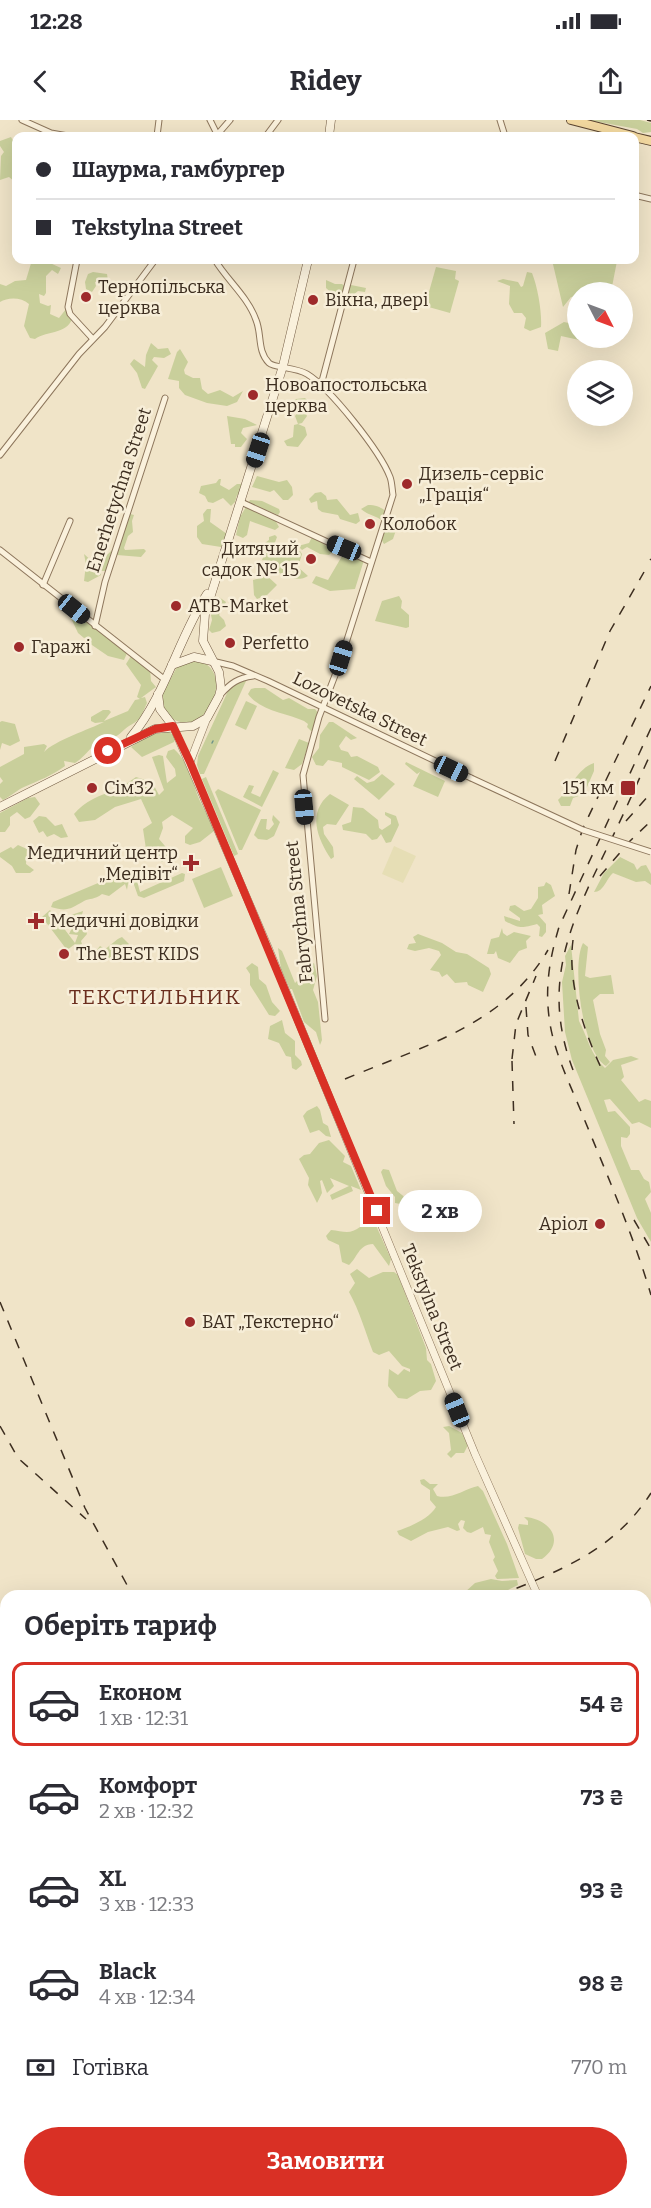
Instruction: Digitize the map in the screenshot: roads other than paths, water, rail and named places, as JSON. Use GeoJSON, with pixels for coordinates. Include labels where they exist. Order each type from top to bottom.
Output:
{"type":"FeatureCollection","features":[{"type":"Feature","properties":{"kind":"main road"},"geometry":{"type":"LineString","coordinates":[[571,120],[615,132]]}},
{"type":"Feature","properties":{"kind":"main road"},"geometry":{"type":"LineString","coordinates":[[0,807],[129,740],[155,729],[193,726],[207,718],[219,696],[221,680],[202,635],[211,588],[241,502],[283,366],[307,264]]}},
{"type":"Feature","properties":{"kind":"main road"},"geometry":{"type":"LineString","coordinates":[[129,740],[145,718],[172,665],[195,612],[211,588]]}},
{"type":"Feature","properties":{"kind":"main road"},"geometry":{"type":"LineString","coordinates":[[172,665],[187,658],[199,657],[212,661]]}},
{"type":"Feature","properties":{"kind":"main road"},"geometry":{"type":"LineString","coordinates":[[158,693],[160,709],[173,726]]}},
{"type":"Feature","properties":{"kind":"street"},"geometry":{"type":"LineString","coordinates":[[22,120],[49,132]]}},
{"type":"Feature","properties":{"kind":"street"},"geometry":{"type":"LineString","coordinates":[[220,132],[230,120]]}},
{"type":"Feature","properties":{"kind":"street"},"geometry":{"type":"LineString","coordinates":[[76,264],[68,307],[70,314],[92,338]]}},
{"type":"Feature","properties":{"kind":"street"},"geometry":{"type":"LineString","coordinates":[[0,455],[92,338],[105,327],[152,264]]}},
{"type":"Feature","properties":{"kind":"street"},"geometry":{"type":"LineString","coordinates":[[218,264],[256,318],[263,356],[274,367],[283,366],[299,370],[321,385],[375,450],[390,477],[393,495],[371,562],[241,502]]}},
{"type":"Feature","properties":{"kind":"street"},"geometry":{"type":"LineString","coordinates":[[321,385],[353,264]]}},
{"type":"Feature","properties":{"kind":"street","name":"Enerhetychna Street"},"geometry":{"type":"LineString","coordinates":[[95,626],[105,580],[165,398]]}},
{"type":"Feature","properties":{"kind":"street"},"geometry":{"type":"LineString","coordinates":[[44,585],[70,521]]}},
{"type":"Feature","properties":{"kind":"street"},"geometry":{"type":"LineString","coordinates":[[0,550],[164,679]]}},
{"type":"Feature","properties":{"kind":"street","name":"Fabrychna Street"},"geometry":{"type":"LineString","coordinates":[[325,1019],[303,775],[371,562]]}},
{"type":"Feature","properties":{"kind":"street","name":"Lozovetska Street"},"geometry":{"type":"LineString","coordinates":[[212,661],[233,666],[255,676],[583,830],[651,852]]}},
{"type":"Feature","properties":{"kind":"street"},"geometry":{"type":"LineString","coordinates":[[219,696],[230,684],[240,678],[255,676]]}},
{"type":"Feature","properties":{"kind":"street"},"geometry":{"type":"LineString","coordinates":[[190,762],[207,718]]}},
{"type":"Feature","properties":{"kind":"street","name":"Tekstylna Street"},"geometry":{"type":"LineString","coordinates":[[173,726],[368,1189],[475,1454],[535,1590]]}},
{"type":"Feature","properties":{"kind":"railway"},"geometry":{"type":"LineString","coordinates":[[647,120],[651,121]]}},
{"type":"Feature","properties":{"kind":"railway"},"geometry":{"type":"LineString","coordinates":[[555,761],[610,631],[644,572]]}},
{"type":"Feature","properties":{"kind":"railway"},"geometry":{"type":"LineString","coordinates":[[569,894],[576,850],[583,828],[651,686]]}},
{"type":"Feature","properties":{"kind":"railway"},"geometry":{"type":"LineString","coordinates":[[651,728],[559,927],[548,982],[549,1017],[558,1055],[628,1227],[651,1295]]}},
{"type":"Feature","properties":{"kind":"railway"},"geometry":{"type":"LineString","coordinates":[[573,1070],[564,1039],[559,1009],[564,954],[583,900],[651,753]]}},
{"type":"Feature","properties":{"kind":"railway"},"geometry":{"type":"LineString","coordinates":[[626,821],[651,793]]}},
{"type":"Feature","properties":{"kind":"railway"},"geometry":{"type":"LineString","coordinates":[[600,876],[651,821]]}},
{"type":"Feature","properties":{"kind":"railway"},"geometry":{"type":"LineString","coordinates":[[573,940],[575,992],[590,1043],[604,1074]]}},
{"type":"Feature","properties":{"kind":"railway"},"geometry":{"type":"LineString","coordinates":[[345,1079],[432,1044],[485,1016],[508,998],[530,976],[548,950]]}},
{"type":"Feature","properties":{"kind":"railway"},"geometry":{"type":"LineString","coordinates":[[512,1059],[516,1024],[536,976]]}},
{"type":"Feature","properties":{"kind":"railway"},"geometry":{"type":"LineString","coordinates":[[526,1007],[528,1035],[538,1062]]}},
{"type":"Feature","properties":{"kind":"railway"},"geometry":{"type":"LineString","coordinates":[[512,1061],[514,1124]]}},
{"type":"Feature","properties":{"kind":"railway"},"geometry":{"type":"LineString","coordinates":[[634,1220],[651,1249]]}},
{"type":"Feature","properties":{"kind":"railway"},"geometry":{"type":"LineString","coordinates":[[0,1302],[85,1508],[130,1590]]}},
{"type":"Feature","properties":{"kind":"railway"},"geometry":{"type":"LineString","coordinates":[[0,1426],[18,1458],[86,1519]]}},
{"type":"Feature","properties":{"kind":"railway"},"geometry":{"type":"LineString","coordinates":[[512,1590],[564,1568],[602,1545],[620,1530],[651,1493]]}},
{"type":"Feature","properties":{"kind":"place","name":"Тернопільська церква"},"geometry":{"type":"Point","coordinates":[86,297]}},
{"type":"Feature","properties":{"kind":"place","name":"Вікна, двері"},"geometry":{"type":"Point","coordinates":[313,300]}},
{"type":"Feature","properties":{"kind":"place","name":"Новоапостольська церква"},"geometry":{"type":"Point","coordinates":[253,395]}},
{"type":"Feature","properties":{"kind":"place","name":"Дизель-сервіс „Грація“"},"geometry":{"type":"Point","coordinates":[407,484]}},
{"type":"Feature","properties":{"kind":"place","name":"Колобок"},"geometry":{"type":"Point","coordinates":[370,524]}},
{"type":"Feature","properties":{"kind":"place","name":"Дитячий садок № 15"},"geometry":{"type":"Point","coordinates":[311,559]}},
{"type":"Feature","properties":{"kind":"place","name":"ATB-Market"},"geometry":{"type":"Point","coordinates":[176,606]}},
{"type":"Feature","properties":{"kind":"place","name":"Perfetto"},"geometry":{"type":"Point","coordinates":[230,643]}},
{"type":"Feature","properties":{"kind":"place","name":"Гаражі"},"geometry":{"type":"Point","coordinates":[19,647]}},
{"type":"Feature","properties":{"kind":"place","name":"Сім32"},"geometry":{"type":"Point","coordinates":[92,788]}},
{"type":"Feature","properties":{"kind":"place","name":"151 км"},"geometry":{"type":"Point","coordinates":[628,788]}},
{"type":"Feature","properties":{"kind":"place","name":"Медичний центр „Медівіт“"},"geometry":{"type":"Point","coordinates":[191,863]}},
{"type":"Feature","properties":{"kind":"place","name":"Медичні довідки"},"geometry":{"type":"Point","coordinates":[36,921]}},
{"type":"Feature","properties":{"kind":"place","name":"The BEST KIDS"},"geometry":{"type":"Point","coordinates":[64,954]}},
{"type":"Feature","properties":{"kind":"place","name":"Аріол"},"geometry":{"type":"Point","coordinates":[600,1224]}},
{"type":"Feature","properties":{"kind":"place","name":"ВАТ „Текстерно“"},"geometry":{"type":"Point","coordinates":[190,1322]}},
{"type":"Feature","properties":{"kind":"district","name":"ТЕКСТИЛЬНИК"},"geometry":{"type":"Point","coordinates":[155,997]}}]}
